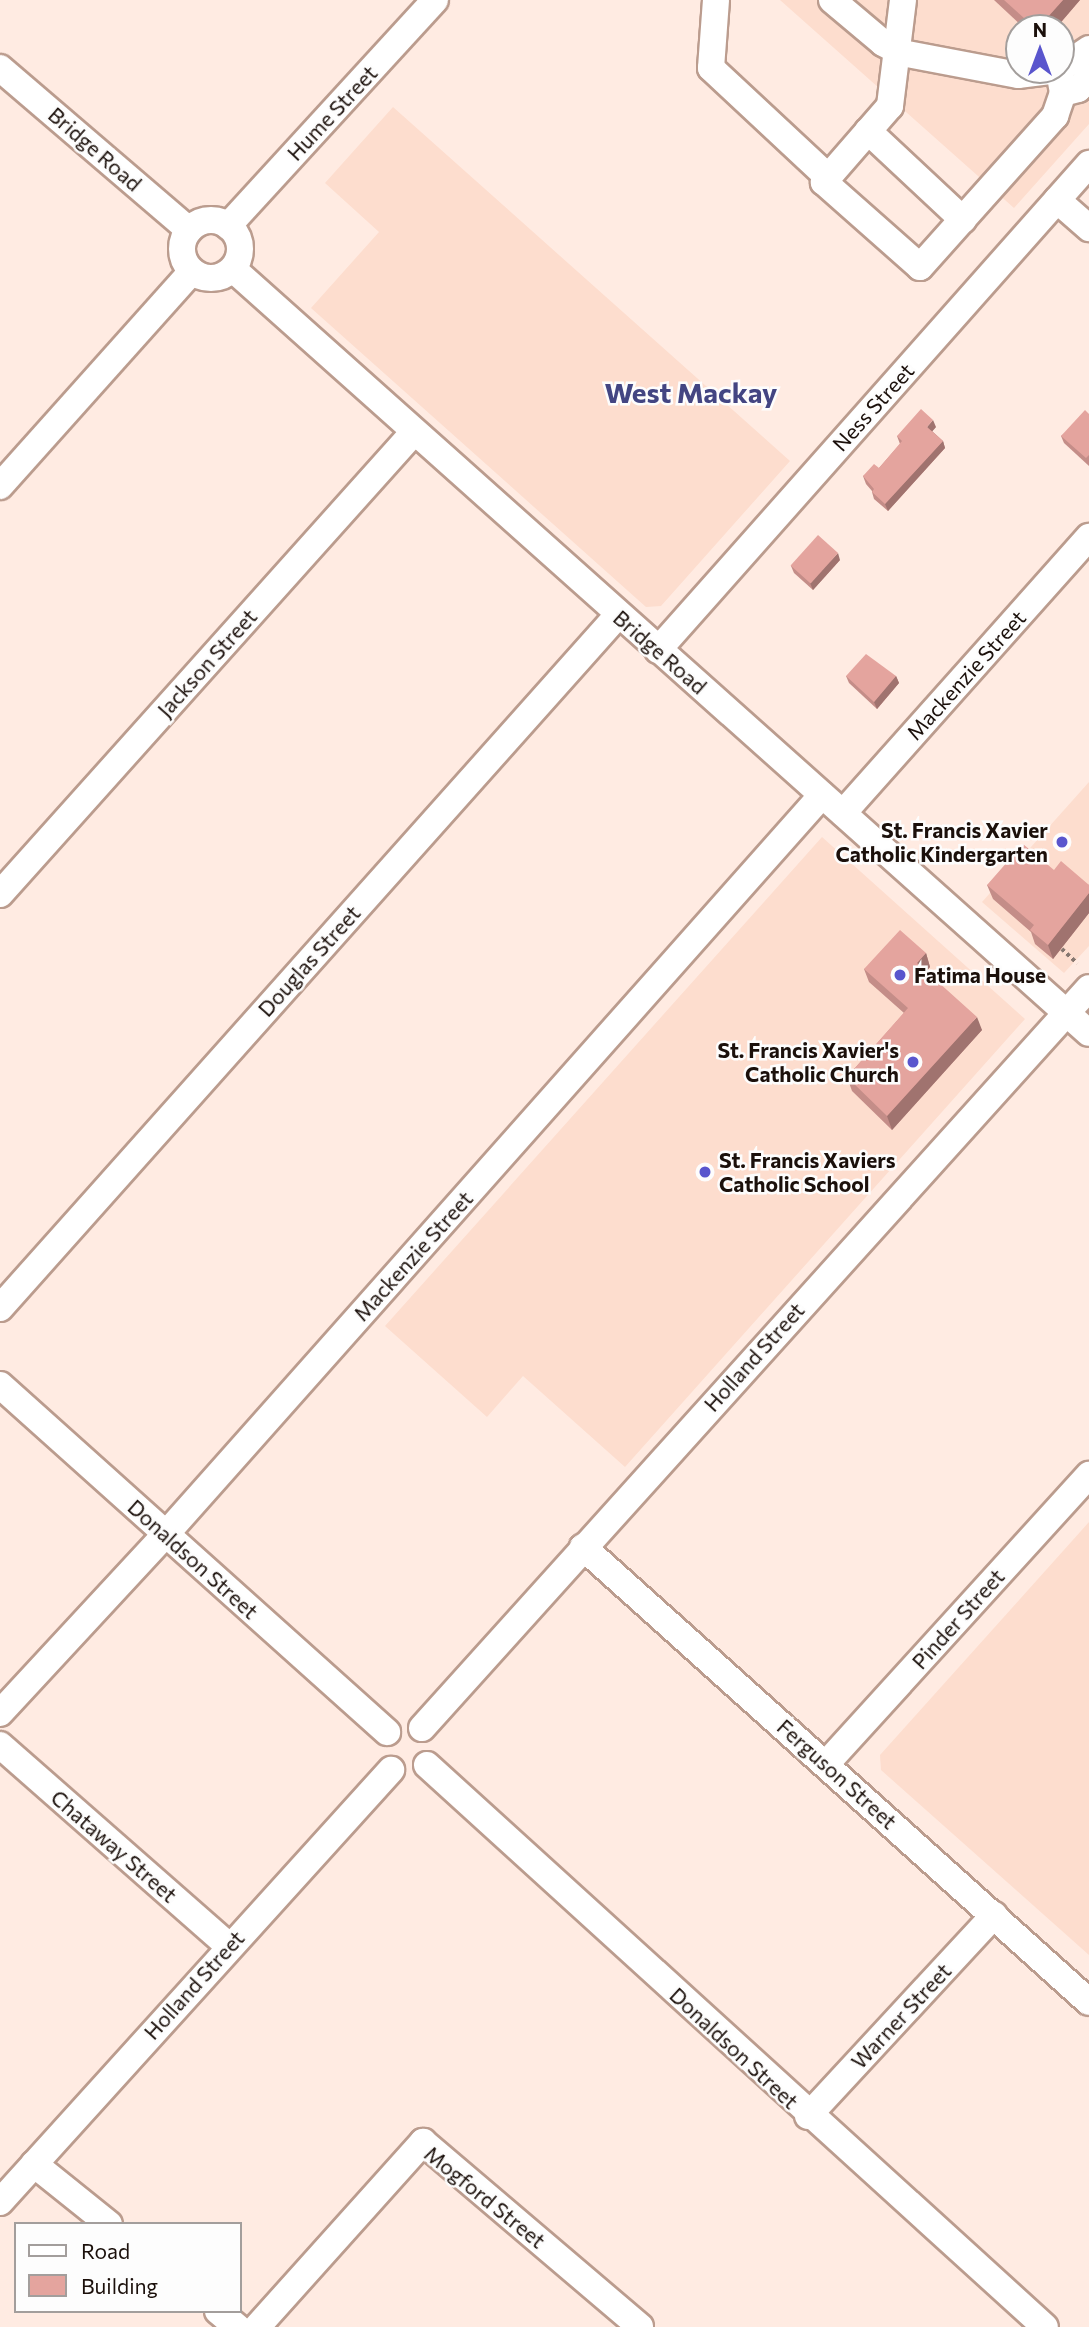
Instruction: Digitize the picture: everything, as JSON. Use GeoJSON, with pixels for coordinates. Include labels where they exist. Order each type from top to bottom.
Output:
{"type":"FeatureCollection","features":[{"type":"Feature","properties":{"kind":"street"},"geometry":{"type":"LineString","coordinates":[[716,0],[711,68],[828,177]]}},
{"type":"Feature","properties":{"kind":"street"},"geometry":{"type":"LineString","coordinates":[[832,0],[895,50],[933,62],[1005,73]]}},
{"type":"Feature","properties":{"kind":"street"},"geometry":{"type":"LineString","coordinates":[[903,0],[890,106],[824,182],[920,267],[1055,117],[1059,84]]}},
{"type":"Feature","properties":{"kind":"street","name":"Hume Street"},"geometry":{"type":"LineString","coordinates":[[228,226],[425,3]]}},
{"type":"Feature","properties":{"kind":"street"},"geometry":{"type":"LineString","coordinates":[[1075,62],[1089,49]]}},
{"type":"Feature","properties":{"kind":"street","name":"Bridge Road"},"geometry":{"type":"LineString","coordinates":[[0,68],[189,230]]}},
{"type":"Feature","properties":{"kind":"street"},"geometry":{"type":"LineString","coordinates":[[1072,84],[1078,89],[1089,77]]}},
{"type":"Feature","properties":{"kind":"street"},"geometry":{"type":"LineString","coordinates":[[868,131],[963,219]]}},
{"type":"Feature","properties":{"kind":"street","name":"Ness Street"},"geometry":{"type":"LineString","coordinates":[[658,650],[1089,164]]}},
{"type":"Feature","properties":{"kind":"street"},"geometry":{"type":"LineString","coordinates":[[1057,200],[1089,228]]}},
{"type":"Feature","properties":{"kind":"street"},"geometry":{"type":"LineString","coordinates":[[205,221],[228,226],[240,243],[233,269],[215,278],[192,271],[182,248],[189,230],[205,221]]}},
{"type":"Feature","properties":{"kind":"street","name":"Bridge Road"},"geometry":{"type":"LineString","coordinates":[[233,269],[1089,1033]]}},
{"type":"Feature","properties":{"kind":"street"},"geometry":{"type":"LineString","coordinates":[[0,486],[192,271]]}},
{"type":"Feature","properties":{"kind":"street","name":"Jackson Street"},"geometry":{"type":"LineString","coordinates":[[0,894],[414,432]]}},
{"type":"Feature","properties":{"kind":"street","name":"Mackenzie Street"},"geometry":{"type":"LineString","coordinates":[[843,813],[1089,537]]}},
{"type":"Feature","properties":{"kind":"street","name":"Douglas Street"},"geometry":{"type":"LineString","coordinates":[[0,1308],[618,615]]}},
{"type":"Feature","properties":{"kind":"street","name":"Mackenzie Street"},"geometry":{"type":"LineString","coordinates":[[0,1713],[166,1534],[822,795]]}},
{"type":"Feature","properties":{"kind":"street","name":"Holland Street"},"geometry":{"type":"LineString","coordinates":[[422,1728],[1089,988]]}},
{"type":"Feature","properties":{"kind":"street","name":"Donaldson Street"},"geometry":{"type":"LineString","coordinates":[[0,1385],[387,1732]]}},
{"type":"Feature","properties":{"kind":"street","name":"Pinder Street"},"geometry":{"type":"LineString","coordinates":[[826,1764],[1089,1475]]}},
{"type":"Feature","properties":{"kind":"street","name":"Ferguson Street"},"geometry":{"type":"LineString","coordinates":[[583,1547],[1089,2002]]}},
{"type":"Feature","properties":{"kind":"street"},"geometry":{"type":"LineString","coordinates":[[405,1723],[422,1728],[432,1749],[426,1765],[411,1774],[391,1770],[381,1749],[387,1732],[405,1723]]}},
{"type":"Feature","properties":{"kind":"street","name":"Chataway Street"},"geometry":{"type":"LineString","coordinates":[[0,1745],[229,1946]]}},
{"type":"Feature","properties":{"kind":"street","name":"Donaldson Street"},"geometry":{"type":"LineString","coordinates":[[426,1765],[808,2116],[1045,2327]]}},
{"type":"Feature","properties":{"kind":"street","name":"Holland Street"},"geometry":{"type":"LineString","coordinates":[[0,2202],[391,1770]]}},
{"type":"Feature","properties":{"kind":"street","name":"Warner Street"},"geometry":{"type":"LineString","coordinates":[[808,2116],[994,1915]]}},
{"type":"Feature","properties":{"kind":"street","name":"Mogford Street"},"geometry":{"type":"LineString","coordinates":[[257,2327],[423,2142],[640,2327]]}},
{"type":"Feature","properties":{"kind":"street"},"geometry":{"type":"LineString","coordinates":[[34,2164],[106,2222]]}},
{"type":"Feature","properties":{"kind":"street"},"geometry":{"type":"LineString","coordinates":[[220,2313],[237,2327]]}},
{"type":"Feature","properties":{"kind":"path"},"geometry":{"type":"LineString","coordinates":[[1062,949],[1077,964]]}},
{"type":"Feature","properties":{"kind":"shaded area"},"geometry":{"type":"Polygon","coordinates":[[[780,0],[1089,0],[1089,124],[1014,208],[780,0]]]}},
{"type":"Feature","properties":{"kind":"shaded area"},"geometry":{"type":"Polygon","coordinates":[[[393,107],[790,461],[661,606],[646,607],[311,308],[379,232],[325,183],[393,107]]]}},
{"type":"Feature","properties":{"kind":"shaded area","name":"St. Francis Xavier Catholic Kindergarten"},"geometry":{"type":"Polygon","coordinates":[[[1089,782],[1089,946],[1064,973],[982,902],[1089,782]]]}},
{"type":"Feature","properties":{"kind":"shaded area","name":"St. Francis Xaviers Catholic School"},"geometry":{"type":"Polygon","coordinates":[[[822,837],[1025,1019],[625,1467],[523,1376],[487,1417],[385,1326],[822,837]]]}},
{"type":"Feature","properties":{"kind":"shaded area"},"geometry":{"type":"Polygon","coordinates":[[[1089,1522],[1089,1955],[881,1770],[880,1755],[1089,1522]]]}},
{"type":"Feature","properties":{"kind":"building"},"geometry":{"type":"Polygon","coordinates":[[[1004,0],[1063,0],[1050,14],[1020,14],[1004,0]]]}},
{"type":"Feature","properties":{"kind":"building"},"geometry":{"type":"Polygon","coordinates":[[[921,409],[933,420],[927,427],[943,441],[885,504],[872,492],[874,489],[863,476],[874,464],[879,468],[902,441],[897,436],[921,409]]]}},
{"type":"Feature","properties":{"kind":"building"},"geometry":{"type":"Polygon","coordinates":[[[1085,410],[1089,414],[1089,455],[1086,458],[1061,436],[1085,410]]]}},
{"type":"Feature","properties":{"kind":"building"},"geometry":{"type":"Polygon","coordinates":[[[818,535],[838,553],[811,584],[791,565],[818,535]]]}},
{"type":"Feature","properties":{"kind":"building"},"geometry":{"type":"Polygon","coordinates":[[[866,654],[896,676],[874,702],[846,676],[866,654]]]}},
{"type":"Feature","properties":{"kind":"building"},"geometry":{"type":"Polygon","coordinates":[[[1023,844],[1054,870],[1061,861],[1089,885],[1089,893],[1048,945],[1030,930],[1034,925],[987,885],[1023,844]]]}},
{"type":"Feature","properties":{"kind":"building"},"geometry":{"type":"Polygon","coordinates":[[[900,930],[926,953],[917,963],[977,1017],[887,1116],[847,1077],[908,1008],[864,969],[900,930]]]}},
{"type":"Feature","properties":{"kind":"place","name":"St. Francis Xavier Catholic Kindergarten"},"geometry":{"type":"Point","coordinates":[1062,842]}},
{"type":"Feature","properties":{"kind":"place","name":"Fatima House"},"geometry":{"type":"Point","coordinates":[900,975]}},
{"type":"Feature","properties":{"kind":"place","name":"St. Francis Xavier's Catholic Church"},"geometry":{"type":"Point","coordinates":[913,1062]}},
{"type":"Feature","properties":{"kind":"place","name":"St. Francis Xaviers Catholic School"},"geometry":{"type":"Point","coordinates":[705,1172]}},
{"type":"Feature","properties":{"kind":"district","name":"West Mackay"},"geometry":{"type":"Point","coordinates":[691,392]}}]}
